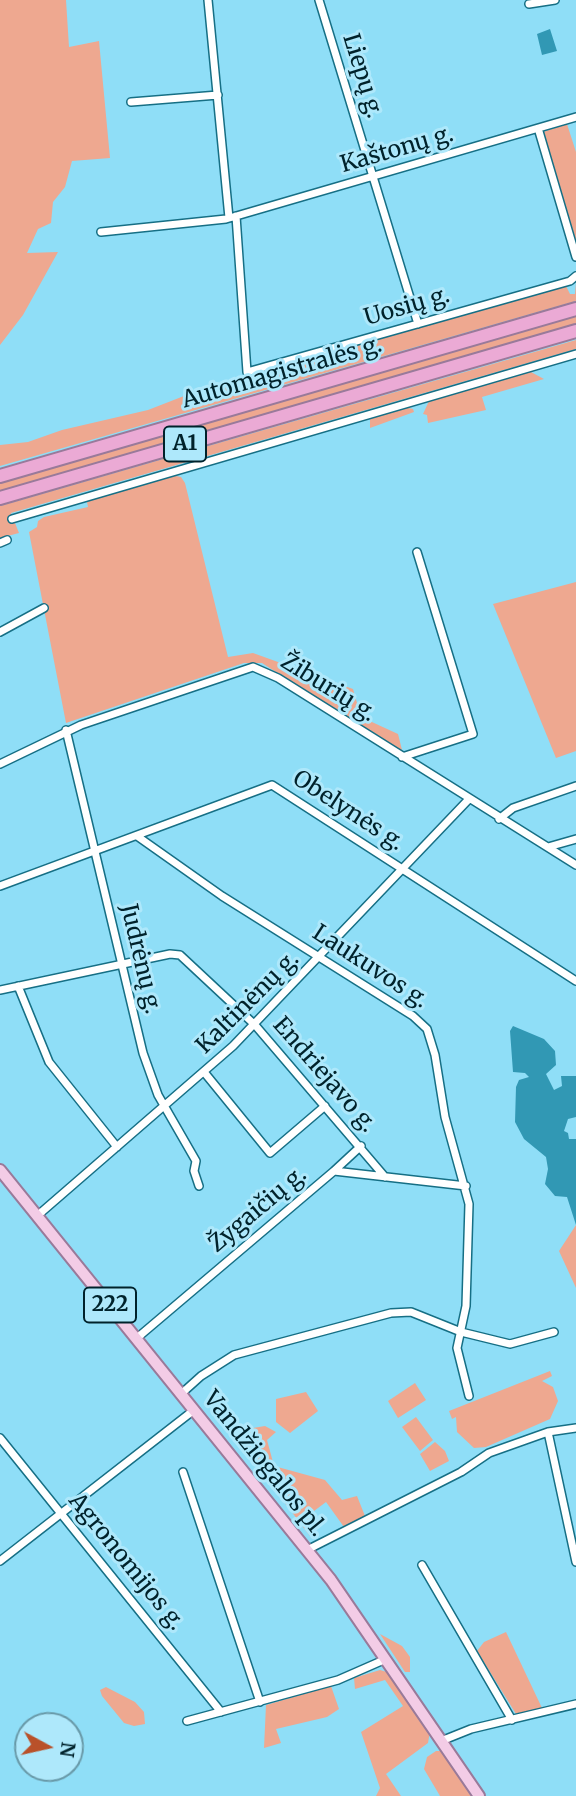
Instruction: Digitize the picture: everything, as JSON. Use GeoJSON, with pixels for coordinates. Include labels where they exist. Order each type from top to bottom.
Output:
{"type":"FeatureCollection","features":[{"type":"Feature","properties":{"kind":"highway","name":"Automagistralės g."},"geometry":{"type":"LineString","coordinates":[[0,476],[576,309]]}},
{"type":"Feature","properties":{"kind":"highway","name":"Automagistralės g."},"geometry":{"type":"LineString","coordinates":[[3,497],[391,384],[519,348],[535,348],[576,334]]}},
{"type":"Feature","properties":{"kind":"main road","name":"Vandžiogalos pl."},"geometry":{"type":"LineString","coordinates":[[0,1170],[307,1550],[386,1659],[479,1796]]}},
{"type":"Feature","properties":{"kind":"street"},"geometry":{"type":"LineString","coordinates":[[208,0],[232,217]]}},
{"type":"Feature","properties":{"kind":"street","name":"Liepų g."},"geometry":{"type":"LineString","coordinates":[[319,0],[418,324]]}},
{"type":"Feature","properties":{"kind":"street"},"geometry":{"type":"LineString","coordinates":[[530,4],[555,0]]}},
{"type":"Feature","properties":{"kind":"street"},"geometry":{"type":"LineString","coordinates":[[131,102],[218,95]]}},
{"type":"Feature","properties":{"kind":"street","name":"Kaštonų g."},"geometry":{"type":"LineString","coordinates":[[101,232],[232,217],[374,178],[576,117]]}},
{"type":"Feature","properties":{"kind":"street"},"geometry":{"type":"LineString","coordinates":[[538,128],[576,257]]}},
{"type":"Feature","properties":{"kind":"street","name":"Uosių g."},"geometry":{"type":"LineString","coordinates":[[232,217],[247,372],[570,281],[576,276]]}},
{"type":"Feature","properties":{"kind":"street"},"geometry":{"type":"LineString","coordinates":[[12,519],[205,460],[576,354]]}},
{"type":"Feature","properties":{"kind":"street"},"geometry":{"type":"LineString","coordinates":[[402,757],[473,734],[417,552]]}},
{"type":"Feature","properties":{"kind":"street"},"geometry":{"type":"LineString","coordinates":[[0,632],[44,608]]}},
{"type":"Feature","properties":{"kind":"street","name":"Žiburių g."},"geometry":{"type":"LineString","coordinates":[[0,764],[66,730],[253,667],[278,678],[576,865]]}},
{"type":"Feature","properties":{"kind":"street","name":"Judrėnų g."},"geometry":{"type":"LineString","coordinates":[[66,730],[148,1071],[196,1161],[194,1171],[199,1186]]}},
{"type":"Feature","properties":{"kind":"street","name":"Obelynės g."},"geometry":{"type":"LineString","coordinates":[[0,886],[272,785],[576,981]]}},
{"type":"Feature","properties":{"kind":"street"},"geometry":{"type":"LineString","coordinates":[[499,819],[513,808],[576,786]]}},
{"type":"Feature","properties":{"kind":"street","name":"Kaltinėnų g."},"geometry":{"type":"LineString","coordinates":[[37,1216],[166,1106],[255,1025],[404,871],[469,799]]}},
{"type":"Feature","properties":{"kind":"street","name":"Laukuvos g."},"geometry":{"type":"LineString","coordinates":[[137,836],[222,896],[413,1016],[427,1029],[445,1117],[469,1204],[466,1305],[457,1356],[469,1396]]}},
{"type":"Feature","properties":{"kind":"street"},"geometry":{"type":"LineString","coordinates":[[548,847],[576,839]]}},
{"type":"Feature","properties":{"kind":"street","name":"Endriejavo g."},"geometry":{"type":"LineString","coordinates":[[0,990],[170,954],[180,955],[255,1025],[385,1177]]}},
{"type":"Feature","properties":{"kind":"street"},"geometry":{"type":"LineString","coordinates":[[18,986],[49,1062],[117,1147]]}},
{"type":"Feature","properties":{"kind":"street"},"geometry":{"type":"LineString","coordinates":[[204,1072],[270,1153],[325,1106]]}},
{"type":"Feature","properties":{"kind":"street"},"geometry":{"type":"LineString","coordinates":[[334,1171],[361,1146]]}},
{"type":"Feature","properties":{"kind":"street","name":"Žygaičių g."},"geometry":{"type":"LineString","coordinates":[[137,1338],[334,1171],[466,1186]]}},
{"type":"Feature","properties":{"kind":"street"},"geometry":{"type":"LineString","coordinates":[[181,1394],[201,1376],[238,1353],[383,1315],[411,1312],[461,1332],[510,1344],[554,1332]]}},
{"type":"Feature","properties":{"kind":"street"},"geometry":{"type":"LineString","coordinates":[[0,1561],[194,1410]]}},
{"type":"Feature","properties":{"kind":"street"},"geometry":{"type":"LineString","coordinates":[[307,1550],[461,1472],[489,1453],[548,1433],[576,1428]]}},
{"type":"Feature","properties":{"kind":"street"},"geometry":{"type":"LineString","coordinates":[[548,1433],[576,1562]]}},
{"type":"Feature","properties":{"kind":"street","name":"Agronomijos g."},"geometry":{"type":"LineString","coordinates":[[0,1438],[221,1712]]}},
{"type":"Feature","properties":{"kind":"street"},"geometry":{"type":"LineString","coordinates":[[183,1472],[260,1702]]}},
{"type":"Feature","properties":{"kind":"street"},"geometry":{"type":"LineString","coordinates":[[422,1565],[512,1720]]}},
{"type":"Feature","properties":{"kind":"street"},"geometry":{"type":"LineString","coordinates":[[187,1721],[348,1677],[386,1659]]}},
{"type":"Feature","properties":{"kind":"street"},"geometry":{"type":"LineString","coordinates":[[441,1741],[457,1733],[576,1704]]}},
{"type":"Feature","properties":{"kind":"shaded area"},"geometry":{"type":"Polygon","coordinates":[[[0,0],[66,0],[69,47],[99,41],[110,158],[72,161],[65,187],[53,202],[51,223],[38,229],[27,253],[58,252],[23,315],[0,345],[0,0]]]}},
{"type":"Feature","properties":{"kind":"shaded area"},"geometry":{"type":"Polygon","coordinates":[[[567,124],[576,152],[576,248],[543,132],[567,124]]]}},
{"type":"Feature","properties":{"kind":"shaded area"},"geometry":{"type":"Polygon","coordinates":[[[576,283],[576,301],[0,466],[0,445],[28,442],[62,430],[148,410],[323,352],[566,286],[570,294],[575,294],[576,283]]]}},
{"type":"Feature","properties":{"kind":"shaded area"},"geometry":{"type":"Polygon","coordinates":[[[576,314],[576,324],[0,491],[0,480],[576,314]]]}},
{"type":"Feature","properties":{"kind":"shaded area"},"geometry":{"type":"Polygon","coordinates":[[[576,340],[576,349],[11,513],[19,533],[0,538],[0,506],[576,340]]]}},
{"type":"Feature","properties":{"kind":"shaded area"},"geometry":{"type":"Polygon","coordinates":[[[531,372],[544,379],[482,397],[486,410],[428,423],[427,415],[423,414],[429,401],[531,372]]]}},
{"type":"Feature","properties":{"kind":"shaded area"},"geometry":{"type":"Polygon","coordinates":[[[404,407],[413,409],[414,412],[370,428],[370,418],[374,415],[404,407]]]}},
{"type":"Feature","properties":{"kind":"shaded area"},"geometry":{"type":"Polygon","coordinates":[[[171,475],[181,477],[185,483],[228,657],[253,653],[353,689],[361,717],[398,734],[403,754],[262,663],[244,663],[66,723],[29,532],[37,527],[38,521],[44,517],[88,507],[87,502],[99,497],[171,475]]]}},
{"type":"Feature","properties":{"kind":"shaded area"},"geometry":{"type":"Polygon","coordinates":[[[576,582],[576,751],[556,758],[493,604],[576,582]]]}},
{"type":"Feature","properties":{"kind":"shaded area"},"geometry":{"type":"Polygon","coordinates":[[[576,1225],[576,1288],[559,1251],[576,1225]]]}},
{"type":"Feature","properties":{"kind":"shaded area"},"geometry":{"type":"Polygon","coordinates":[[[550,1371],[552,1376],[542,1381],[553,1387],[558,1401],[550,1419],[486,1447],[474,1448],[457,1432],[456,1417],[452,1419],[449,1411],[550,1371]]]}},
{"type":"Feature","properties":{"kind":"shaded area"},"geometry":{"type":"Polygon","coordinates":[[[415,1383],[426,1400],[398,1418],[388,1401],[415,1383]]]}},
{"type":"Feature","properties":{"kind":"shaded area"},"geometry":{"type":"Polygon","coordinates":[[[306,1392],[318,1411],[290,1433],[276,1422],[276,1399],[306,1392]]]}},
{"type":"Feature","properties":{"kind":"shaded area"},"geometry":{"type":"Polygon","coordinates":[[[416,1417],[433,1440],[420,1451],[402,1427],[416,1417]]]}},
{"type":"Feature","properties":{"kind":"shaded area"},"geometry":{"type":"Polygon","coordinates":[[[265,1426],[276,1432],[267,1440],[274,1466],[325,1480],[342,1500],[357,1496],[365,1516],[344,1527],[326,1502],[310,1514],[313,1533],[310,1536],[234,1436],[241,1430],[265,1426]]]}},
{"type":"Feature","properties":{"kind":"shaded area"},"geometry":{"type":"Polygon","coordinates":[[[435,1442],[445,1451],[449,1461],[430,1471],[420,1454],[435,1442]]]}},
{"type":"Feature","properties":{"kind":"shaded area"},"geometry":{"type":"Polygon","coordinates":[[[506,1632],[542,1708],[516,1714],[477,1651],[484,1642],[506,1632]]]}},
{"type":"Feature","properties":{"kind":"shaded area"},"geometry":{"type":"Polygon","coordinates":[[[380,1634],[402,1646],[410,1657],[410,1672],[405,1672],[380,1634]]]}},
{"type":"Feature","properties":{"kind":"shaded area"},"geometry":{"type":"Polygon","coordinates":[[[380,1670],[390,1673],[430,1731],[428,1743],[386,1774],[401,1796],[376,1796],[380,1788],[361,1732],[403,1706],[385,1680],[355,1689],[354,1678],[380,1670]]]}},
{"type":"Feature","properties":{"kind":"shaded area"},"geometry":{"type":"Polygon","coordinates":[[[331,1686],[339,1709],[327,1717],[276,1729],[281,1743],[264,1748],[266,1705],[331,1686]]]}},
{"type":"Feature","properties":{"kind":"shaded area"},"geometry":{"type":"Polygon","coordinates":[[[106,1687],[135,1702],[144,1712],[145,1724],[134,1726],[124,1723],[102,1696],[100,1690],[106,1687]]]}},
{"type":"Feature","properties":{"kind":"shaded area"},"geometry":{"type":"Polygon","coordinates":[[[436,1751],[443,1751],[474,1796],[440,1796],[424,1769],[427,1757],[436,1751]]]}},
{"type":"Feature","properties":{"kind":"water"},"geometry":{"type":"Polygon","coordinates":[[[550,29],[557,51],[542,55],[537,34],[550,29]]]}},
{"type":"Feature","properties":{"kind":"water"},"geometry":{"type":"Polygon","coordinates":[[[513,1026],[544,1039],[555,1051],[556,1065],[546,1074],[554,1090],[562,1086],[561,1076],[576,1076],[576,1117],[568,1119],[564,1131],[568,1133],[569,1139],[576,1139],[576,1225],[567,1197],[555,1196],[545,1184],[548,1169],[546,1157],[524,1139],[515,1122],[516,1087],[519,1080],[529,1077],[525,1073],[513,1072],[510,1031],[513,1026]]]}}]}
